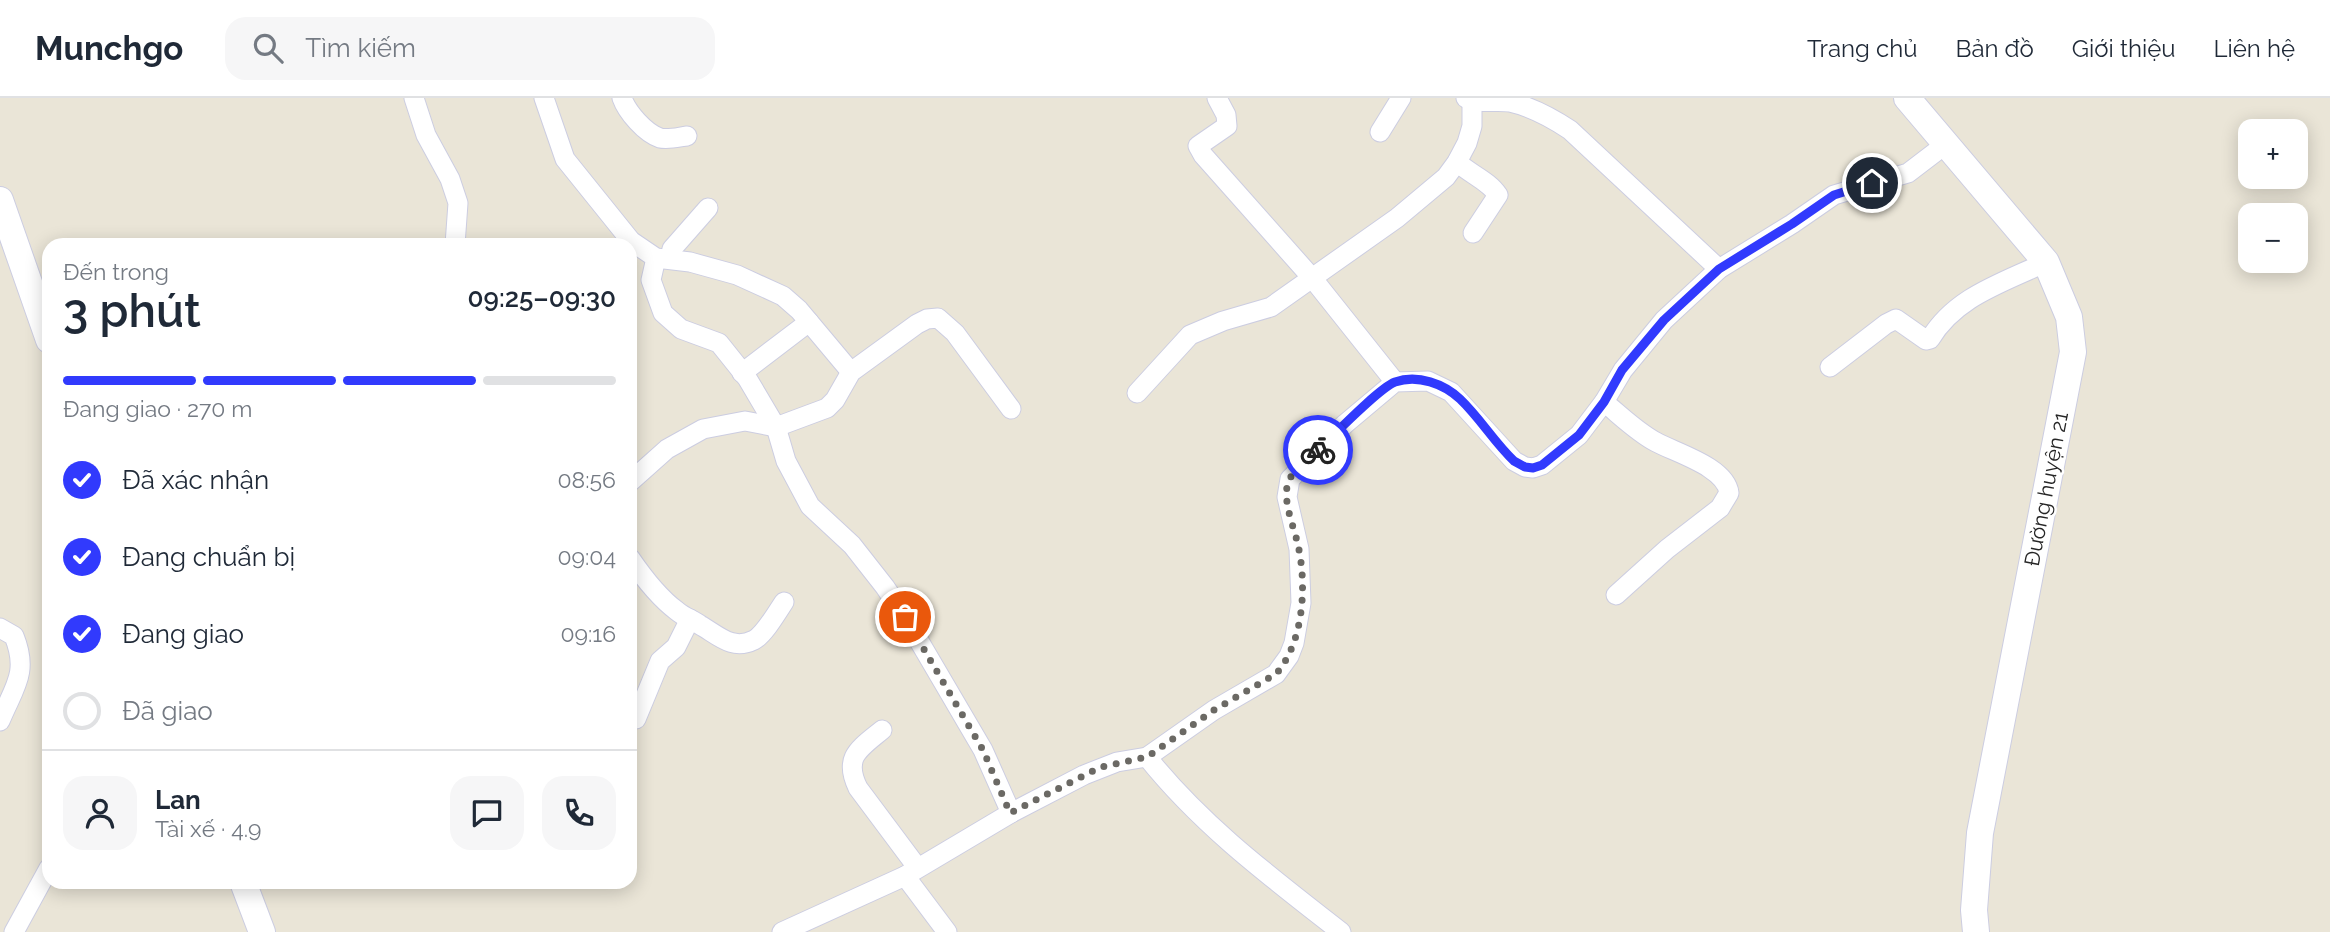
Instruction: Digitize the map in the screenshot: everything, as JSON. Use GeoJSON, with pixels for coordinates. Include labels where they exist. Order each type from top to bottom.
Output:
{"type":"FeatureCollection","features":[{"type":"Feature","properties":{"kind":"street"},"geometry":{"type":"LineString","coordinates":[[414,98],[426,135],[450,179],[458,203],[456,238]]}},
{"type":"Feature","properties":{"kind":"street"},"geometry":{"type":"LineString","coordinates":[[544,98],[565,159],[628,238]]}},
{"type":"Feature","properties":{"kind":"street"},"geometry":{"type":"LineString","coordinates":[[622,98],[632,115],[653,134],[661,138],[687,136]]}},
{"type":"Feature","properties":{"kind":"street"},"geometry":{"type":"LineString","coordinates":[[1217,98],[1226,115],[1227,126],[1198,146],[1203,155],[1314,279],[1395,382]]}},
{"type":"Feature","properties":{"kind":"street"},"geometry":{"type":"LineString","coordinates":[[1380,132],[1401,98]]}},
{"type":"Feature","properties":{"kind":"street","name":"Đường huyện 21"},"geometry":{"type":"LineString","coordinates":[[1906,98],[2046,262],[2069,317],[2073,352],[1980,833],[1974,911],[1976,932]]}},
{"type":"Feature","properties":{"kind":"street"},"geometry":{"type":"LineString","coordinates":[[1138,393],[1190,335],[1223,321],[1270,307],[1314,279],[1397,218],[1446,177],[1467,143],[1472,126],[1469,99],[1510,102],[1551,118],[1570,130],[1719,269]]}},
{"type":"Feature","properties":{"kind":"street"},"geometry":{"type":"LineString","coordinates":[[782,932],[911,871],[960,845],[1010,813],[1101,767],[1147,757],[1214,710],[1269,679],[1283,665],[1294,643],[1301,586],[1299,549],[1287,497],[1287,485],[1296,471],[1345,424],[1395,382],[1428,381],[1442,386],[1461,400],[1514,461],[1533,468],[1553,457],[1579,435],[1604,402],[1622,370],[1664,320],[1719,269],[1834,195],[1908,173],[1946,144]]}},
{"type":"Feature","properties":{"kind":"street"},"geometry":{"type":"LineString","coordinates":[[1457,162],[1492,186],[1498,195],[1473,233]]}},
{"type":"Feature","properties":{"kind":"street"},"geometry":{"type":"LineString","coordinates":[[0,200],[5,233],[42,323]]}},
{"type":"Feature","properties":{"kind":"street"},"geometry":{"type":"LineString","coordinates":[[708,208],[663,258],[651,280],[657,303],[663,313],[681,329],[719,343],[742,373],[776,427],[786,461],[810,506],[852,545],[886,587],[905,617],[983,750],[1010,813]]}},
{"type":"Feature","properties":{"kind":"street"},"geometry":{"type":"LineString","coordinates":[[637,245],[663,258],[737,275],[783,296],[851,372]]}},
{"type":"Feature","properties":{"kind":"street"},"geometry":{"type":"LineString","coordinates":[[1830,367],[1896,319],[1928,340],[1951,312],[1965,301],[2046,262]]}},
{"type":"Feature","properties":{"kind":"street"},"geometry":{"type":"LineString","coordinates":[[637,476],[667,449],[703,429],[745,421],[776,427],[827,408],[835,400],[851,372],[927,318],[937,318],[955,333],[1011,408]]}},
{"type":"Feature","properties":{"kind":"street"},"geometry":{"type":"LineString","coordinates":[[742,373],[809,322]]}},
{"type":"Feature","properties":{"kind":"street"},"geometry":{"type":"LineString","coordinates":[[1604,402],[1654,442],[1684,454],[1724,479],[1729,493],[1720,508],[1667,548],[1616,595]]}},
{"type":"Feature","properties":{"kind":"street"},"geometry":{"type":"LineString","coordinates":[[637,567],[677,611],[719,639],[731,643],[757,639],[784,602]]}},
{"type":"Feature","properties":{"kind":"street"},"geometry":{"type":"LineString","coordinates":[[637,717],[660,661],[676,647],[690,619]]}},
{"type":"Feature","properties":{"kind":"street"},"geometry":{"type":"LineString","coordinates":[[0,628],[14,636],[22,665],[0,721]]}},
{"type":"Feature","properties":{"kind":"street"},"geometry":{"type":"LineString","coordinates":[[882,730],[855,753],[852,774],[947,932]]}},
{"type":"Feature","properties":{"kind":"street"},"geometry":{"type":"LineString","coordinates":[[1147,757],[1186,803],[1234,847],[1341,932]]}},
{"type":"Feature","properties":{"kind":"street"},"geometry":{"type":"LineString","coordinates":[[14,932],[42,881]]}},
{"type":"Feature","properties":{"kind":"street"},"geometry":{"type":"LineString","coordinates":[[246,889],[262,932]]}},
{"type":"Feature","properties":{"kind":"way so far"},"geometry":{"type":"LineString","coordinates":[[905,617],[983,750],[1010,813],[1101,767],[1147,757],[1172,737],[1229,700],[1276,674],[1289,656],[1294,643],[1301,603],[1299,549],[1287,497],[1287,485],[1296,471],[1318,450]]}},
{"type":"Feature","properties":{"kind":"route"},"geometry":{"type":"LineString","coordinates":[[1318,450],[1395,382],[1428,381],[1451,391],[1461,400],[1514,461],[1525,467],[1542,465],[1579,435],[1604,402],[1622,370],[1664,320],[1719,269],[1792,224],[1823,201],[1845,190],[1872,183]]}}]}
